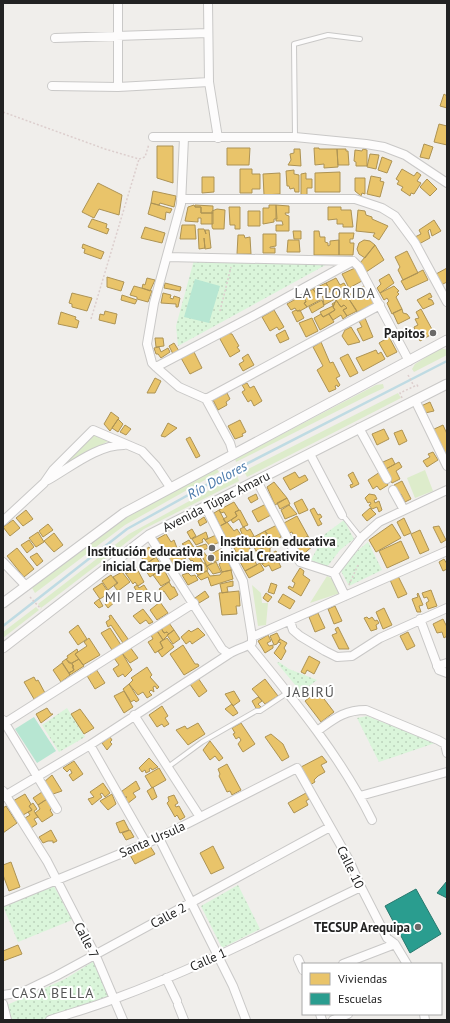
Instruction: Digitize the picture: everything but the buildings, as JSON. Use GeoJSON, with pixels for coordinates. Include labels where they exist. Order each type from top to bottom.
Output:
{"type":"FeatureCollection","features":[{"type":"Feature","properties":{"kind":"street"},"geometry":{"type":"LineString","coordinates":[[118,3],[118,87]]}},
{"type":"Feature","properties":{"kind":"street"},"geometry":{"type":"LineString","coordinates":[[208,3],[209,82],[218,138]]}},
{"type":"Feature","properties":{"kind":"street"},"geometry":{"type":"LineString","coordinates":[[55,38],[208,33]]}},
{"type":"Feature","properties":{"kind":"street"},"geometry":{"type":"LineString","coordinates":[[52,86],[118,87],[209,82]]}},
{"type":"Feature","properties":{"kind":"street"},"geometry":{"type":"LineString","coordinates":[[153,137],[295,138],[384,147],[405,155],[447,183]]}},
{"type":"Feature","properties":{"kind":"street"},"geometry":{"type":"LineString","coordinates":[[184,138],[181,199],[148,334],[147,344],[152,363],[156,368],[179,387],[206,399],[230,443],[233,453]]}},
{"type":"Feature","properties":{"kind":"street"},"geometry":{"type":"LineString","coordinates":[[181,199],[355,199],[382,208],[395,216],[415,243],[447,302]]}},
{"type":"Feature","properties":{"kind":"street"},"geometry":{"type":"LineString","coordinates":[[167,257],[354,261],[359,267],[380,305],[409,361]]}},
{"type":"Feature","properties":{"kind":"street"},"geometry":{"type":"LineString","coordinates":[[156,368],[354,261]]}},
{"type":"Feature","properties":{"kind":"street"},"geometry":{"type":"LineString","coordinates":[[206,399],[380,305]]}},
{"type":"Feature","properties":{"kind":"street"},"geometry":{"type":"LineString","coordinates":[[3,603],[124,513],[233,453],[447,340]]}},
{"type":"Feature","properties":{"kind":"street","name":"Avenida Túpac Amaru"},"geometry":{"type":"LineString","coordinates":[[3,648],[149,535],[447,384]]}},
{"type":"Feature","properties":{"kind":"street"},"geometry":{"type":"LineString","coordinates":[[415,400],[447,466]]}},
{"type":"Feature","properties":{"kind":"street"},"geometry":{"type":"LineString","coordinates":[[359,428],[387,479]]}},
{"type":"Feature","properties":{"kind":"street"},"geometry":{"type":"LineString","coordinates":[[3,521],[44,482],[53,470],[93,430],[142,451],[148,456],[170,487]]}},
{"type":"Feature","properties":{"kind":"street"},"geometry":{"type":"LineString","coordinates":[[44,482],[100,450],[115,445],[127,445]]}},
{"type":"Feature","properties":{"kind":"street"},"geometry":{"type":"LineString","coordinates":[[310,454],[343,516]]}},
{"type":"Feature","properties":{"kind":"street"},"geometry":{"type":"LineString","coordinates":[[257,481],[300,562],[334,573],[346,592]]}},
{"type":"Feature","properties":{"kind":"street"},"geometry":{"type":"LineString","coordinates":[[393,490],[404,510]]}},
{"type":"Feature","properties":{"kind":"street"},"geometry":{"type":"LineString","coordinates":[[334,573],[361,538],[379,522],[447,490]]}},
{"type":"Feature","properties":{"kind":"street"},"geometry":{"type":"LineString","coordinates":[[4,795],[90,745],[229,654],[252,643],[243,581],[205,506]]}},
{"type":"Feature","properties":{"kind":"street"},"geometry":{"type":"LineString","coordinates":[[149,535],[194,603],[222,649],[229,654]]}},
{"type":"Feature","properties":{"kind":"street"},"geometry":{"type":"LineString","coordinates":[[252,637],[290,621],[346,592],[447,551]]}},
{"type":"Feature","properties":{"kind":"street"},"geometry":{"type":"LineString","coordinates":[[3,562],[26,586]]}},
{"type":"Feature","properties":{"kind":"street"},"geometry":{"type":"LineString","coordinates":[[57,809],[4,722],[194,603]]}},
{"type":"Feature","properties":{"kind":"street"},"geometry":{"type":"LineString","coordinates":[[290,621],[293,630],[300,636],[337,657],[352,656],[380,638],[447,608]]}},
{"type":"Feature","properties":{"kind":"street"},"geometry":{"type":"LineString","coordinates":[[420,619],[437,666],[439,670],[447,673]]}},
{"type":"Feature","properties":{"kind":"street"},"geometry":{"type":"LineString","coordinates":[[249,645],[317,731],[360,796],[372,820]]}},
{"type":"Feature","properties":{"kind":"street"},"geometry":{"type":"LineString","coordinates":[[437,666],[447,663]]}},
{"type":"Feature","properties":{"kind":"street"},"geometry":{"type":"LineString","coordinates":[[317,731],[341,715],[353,710],[366,710],[438,740],[445,744],[447,753]]}},
{"type":"Feature","properties":{"kind":"street"},"geometry":{"type":"LineString","coordinates":[[134,715],[200,817]]}},
{"type":"Feature","properties":{"kind":"street"},"geometry":{"type":"LineString","coordinates":[[90,745],[146,842]]}},
{"type":"Feature","properties":{"kind":"street","name":"Santa Ursula"},"geometry":{"type":"LineString","coordinates":[[3,902],[146,842],[159,838],[297,768]]}},
{"type":"Feature","properties":{"kind":"street","name":"Calle 10"},"geometry":{"type":"LineString","coordinates":[[297,768],[349,860],[360,887],[387,938],[395,944],[406,963]]}},
{"type":"Feature","properties":{"kind":"street"},"geometry":{"type":"LineString","coordinates":[[360,796],[447,772]]}},
{"type":"Feature","properties":{"kind":"street","name":"Calle 7"},"geometry":{"type":"LineString","coordinates":[[4,795],[47,861],[95,954],[122,1020]]}},
{"type":"Feature","properties":{"kind":"street","name":"Calle 2"},"geometry":{"type":"LineString","coordinates":[[3,995],[23,992],[192,903],[330,827]]}},
{"type":"Feature","properties":{"kind":"street"},"geometry":{"type":"LineString","coordinates":[[159,838],[233,986],[246,1020]]}},
{"type":"Feature","properties":{"kind":"street","name":"Calle 1"},"geometry":{"type":"LineString","coordinates":[[50,1020],[63,1018],[166,978],[218,955],[360,887]]}},
{"type":"Feature","properties":{"kind":"street"},"geometry":{"type":"LineString","coordinates":[[346,963],[395,944]]}},
{"type":"Feature","properties":{"kind":"street"},"geometry":{"type":"LineString","coordinates":[[298,959],[302,968]]}},
{"type":"Feature","properties":{"kind":"street"},"geometry":{"type":"LineString","coordinates":[[166,978],[184,1020]]}},
{"type":"Feature","properties":{"kind":"street"},"geometry":{"type":"LineString","coordinates":[[3,1004],[7,1020]]}},
{"type":"Feature","properties":{"kind":"street"},"geometry":{"type":"LineString","coordinates":[[333,1020],[346,1015]]}},
{"type":"Feature","properties":{"kind":"lane"},"geometry":{"type":"LineString","coordinates":[[295,138],[294,44],[328,35],[360,39]]}},
{"type":"Feature","properties":{"kind":"lane"},"geometry":{"type":"LineString","coordinates":[[343,516],[361,538]]}},
{"type":"Feature","properties":{"kind":"lane"},"geometry":{"type":"LineString","coordinates":[[168,768],[202,742],[256,711],[260,711],[287,693]]}},
{"type":"Feature","properties":{"kind":"path"},"geometry":{"type":"LineString","coordinates":[[3,112],[105,149],[139,159],[144,157],[149,141],[153,137]]}},
{"type":"Feature","properties":{"kind":"path"},"geometry":{"type":"LineString","coordinates":[[91,319],[139,159]]}},
{"type":"Feature","properties":{"kind":"path"},"geometry":{"type":"LineString","coordinates":[[220,311],[229,270],[232,264]]}},
{"type":"Feature","properties":{"kind":"path"},"geometry":{"type":"LineString","coordinates":[[408,375],[414,386],[417,385],[420,390]]}},
{"type":"Feature","properties":{"kind":"path"},"geometry":{"type":"LineString","coordinates":[[403,400],[400,393],[414,386]]}},
{"type":"Feature","properties":{"kind":"path"},"geometry":{"type":"LineString","coordinates":[[346,592],[358,565]]}},
{"type":"Feature","properties":{"kind":"path"},"geometry":{"type":"LineString","coordinates":[[30,596],[41,609]]}},
{"type":"Feature","properties":{"kind":"green space"},"geometry":{"type":"Polygon","coordinates":[[[194,260],[331,262],[178,346],[176,326],[194,260]]]}},
{"type":"Feature","properties":{"kind":"green space"},"geometry":{"type":"Polygon","coordinates":[[[195,279],[220,286],[209,323],[184,317],[195,279]]]}},
{"type":"Feature","properties":{"kind":"green space"},"geometry":{"type":"Polygon","coordinates":[[[441,348],[447,350],[447,355],[414,372],[412,369],[415,364],[441,348]]]}},
{"type":"Feature","properties":{"kind":"green space"},"geometry":{"type":"Polygon","coordinates":[[[383,384],[384,388],[236,462],[235,459],[376,385],[383,384]]]}},
{"type":"Feature","properties":{"kind":"green space"},"geometry":{"type":"Polygon","coordinates":[[[398,393],[401,398],[247,477],[244,471],[398,393]]]}},
{"type":"Feature","properties":{"kind":"green space"},"geometry":{"type":"Polygon","coordinates":[[[94,434],[108,441],[56,472],[94,434]]]}},
{"type":"Feature","properties":{"kind":"green space"},"geometry":{"type":"Polygon","coordinates":[[[217,469],[219,472],[125,525],[35,593],[32,588],[122,520],[207,472],[217,469]]]}},
{"type":"Feature","properties":{"kind":"green space"},"geometry":{"type":"Polygon","coordinates":[[[425,470],[433,491],[415,498],[407,478],[425,470]]]}},
{"type":"Feature","properties":{"kind":"green space"},"geometry":{"type":"Polygon","coordinates":[[[237,475],[239,481],[144,529],[41,608],[38,604],[129,534],[237,475]]]}},
{"type":"Feature","properties":{"kind":"green space"},"geometry":{"type":"Polygon","coordinates":[[[344,520],[354,539],[340,550],[327,567],[311,560],[325,534],[344,520]]]}},
{"type":"Feature","properties":{"kind":"green space"},"geometry":{"type":"Polygon","coordinates":[[[368,542],[382,570],[349,586],[341,571],[349,558],[368,542]]]}},
{"type":"Feature","properties":{"kind":"green space"},"geometry":{"type":"Polygon","coordinates":[[[327,576],[335,580],[340,593],[310,603],[327,576]]]}},
{"type":"Feature","properties":{"kind":"green space"},"geometry":{"type":"Polygon","coordinates":[[[252,585],[261,593],[262,603],[268,603],[266,625],[258,626],[252,585]]]}},
{"type":"Feature","properties":{"kind":"green space"},"geometry":{"type":"Polygon","coordinates":[[[36,607],[39,610],[3,638],[3,632],[36,607]]]}},
{"type":"Feature","properties":{"kind":"green space"},"geometry":{"type":"Polygon","coordinates":[[[279,662],[289,669],[317,680],[301,692],[277,663],[279,662]]]}},
{"type":"Feature","properties":{"kind":"green space"},"geometry":{"type":"Polygon","coordinates":[[[67,708],[85,737],[59,752],[42,725],[67,708]]]}},
{"type":"Feature","properties":{"kind":"green space"},"geometry":{"type":"Polygon","coordinates":[[[367,716],[435,743],[379,762],[357,718],[367,716]]]}},
{"type":"Feature","properties":{"kind":"green space"},"geometry":{"type":"Polygon","coordinates":[[[34,717],[56,751],[37,763],[15,729],[34,717]]]}},
{"type":"Feature","properties":{"kind":"green space"},"geometry":{"type":"Polygon","coordinates":[[[238,885],[260,929],[222,948],[201,906],[238,885]]]}},
{"type":"Feature","properties":{"kind":"green space"},"geometry":{"type":"Polygon","coordinates":[[[54,886],[72,920],[18,942],[3,906],[54,886]]]}},
{"type":"Feature","properties":{"kind":"green space"},"geometry":{"type":"Polygon","coordinates":[[[94,961],[109,997],[40,1020],[12,1020],[7,1005],[65,979],[94,961]]]}},
{"type":"Feature","properties":{"kind":"waterway","name":"Río Dolores"},"geometry":{"type":"LineString","coordinates":[[3,626],[127,529],[217,479],[447,361]]}},
{"type":"Feature","properties":{"kind":"place","name":"Papitos"},"geometry":{"type":"Point","coordinates":[433,333]}},
{"type":"Feature","properties":{"kind":"place","name":"Institución educativa inicial Creativite"},"geometry":{"type":"Point","coordinates":[212,548]}},
{"type":"Feature","properties":{"kind":"place","name":"Institución educativa inicial Carpe Diem"},"geometry":{"type":"Point","coordinates":[211,558]}},
{"type":"Feature","properties":{"kind":"place","name":"TECSUP Arequipa"},"geometry":{"type":"Point","coordinates":[418,927]}},
{"type":"Feature","properties":{"kind":"district","name":"LA FLORIDA"},"geometry":{"type":"Point","coordinates":[335,293]}},
{"type":"Feature","properties":{"kind":"district","name":"MI PERU"},"geometry":{"type":"Point","coordinates":[134,597]}},
{"type":"Feature","properties":{"kind":"district","name":"JABIRÚ"},"geometry":{"type":"Point","coordinates":[311,692]}},
{"type":"Feature","properties":{"kind":"district","name":"CASA BELLA"},"geometry":{"type":"Point","coordinates":[53,993]}}]}
